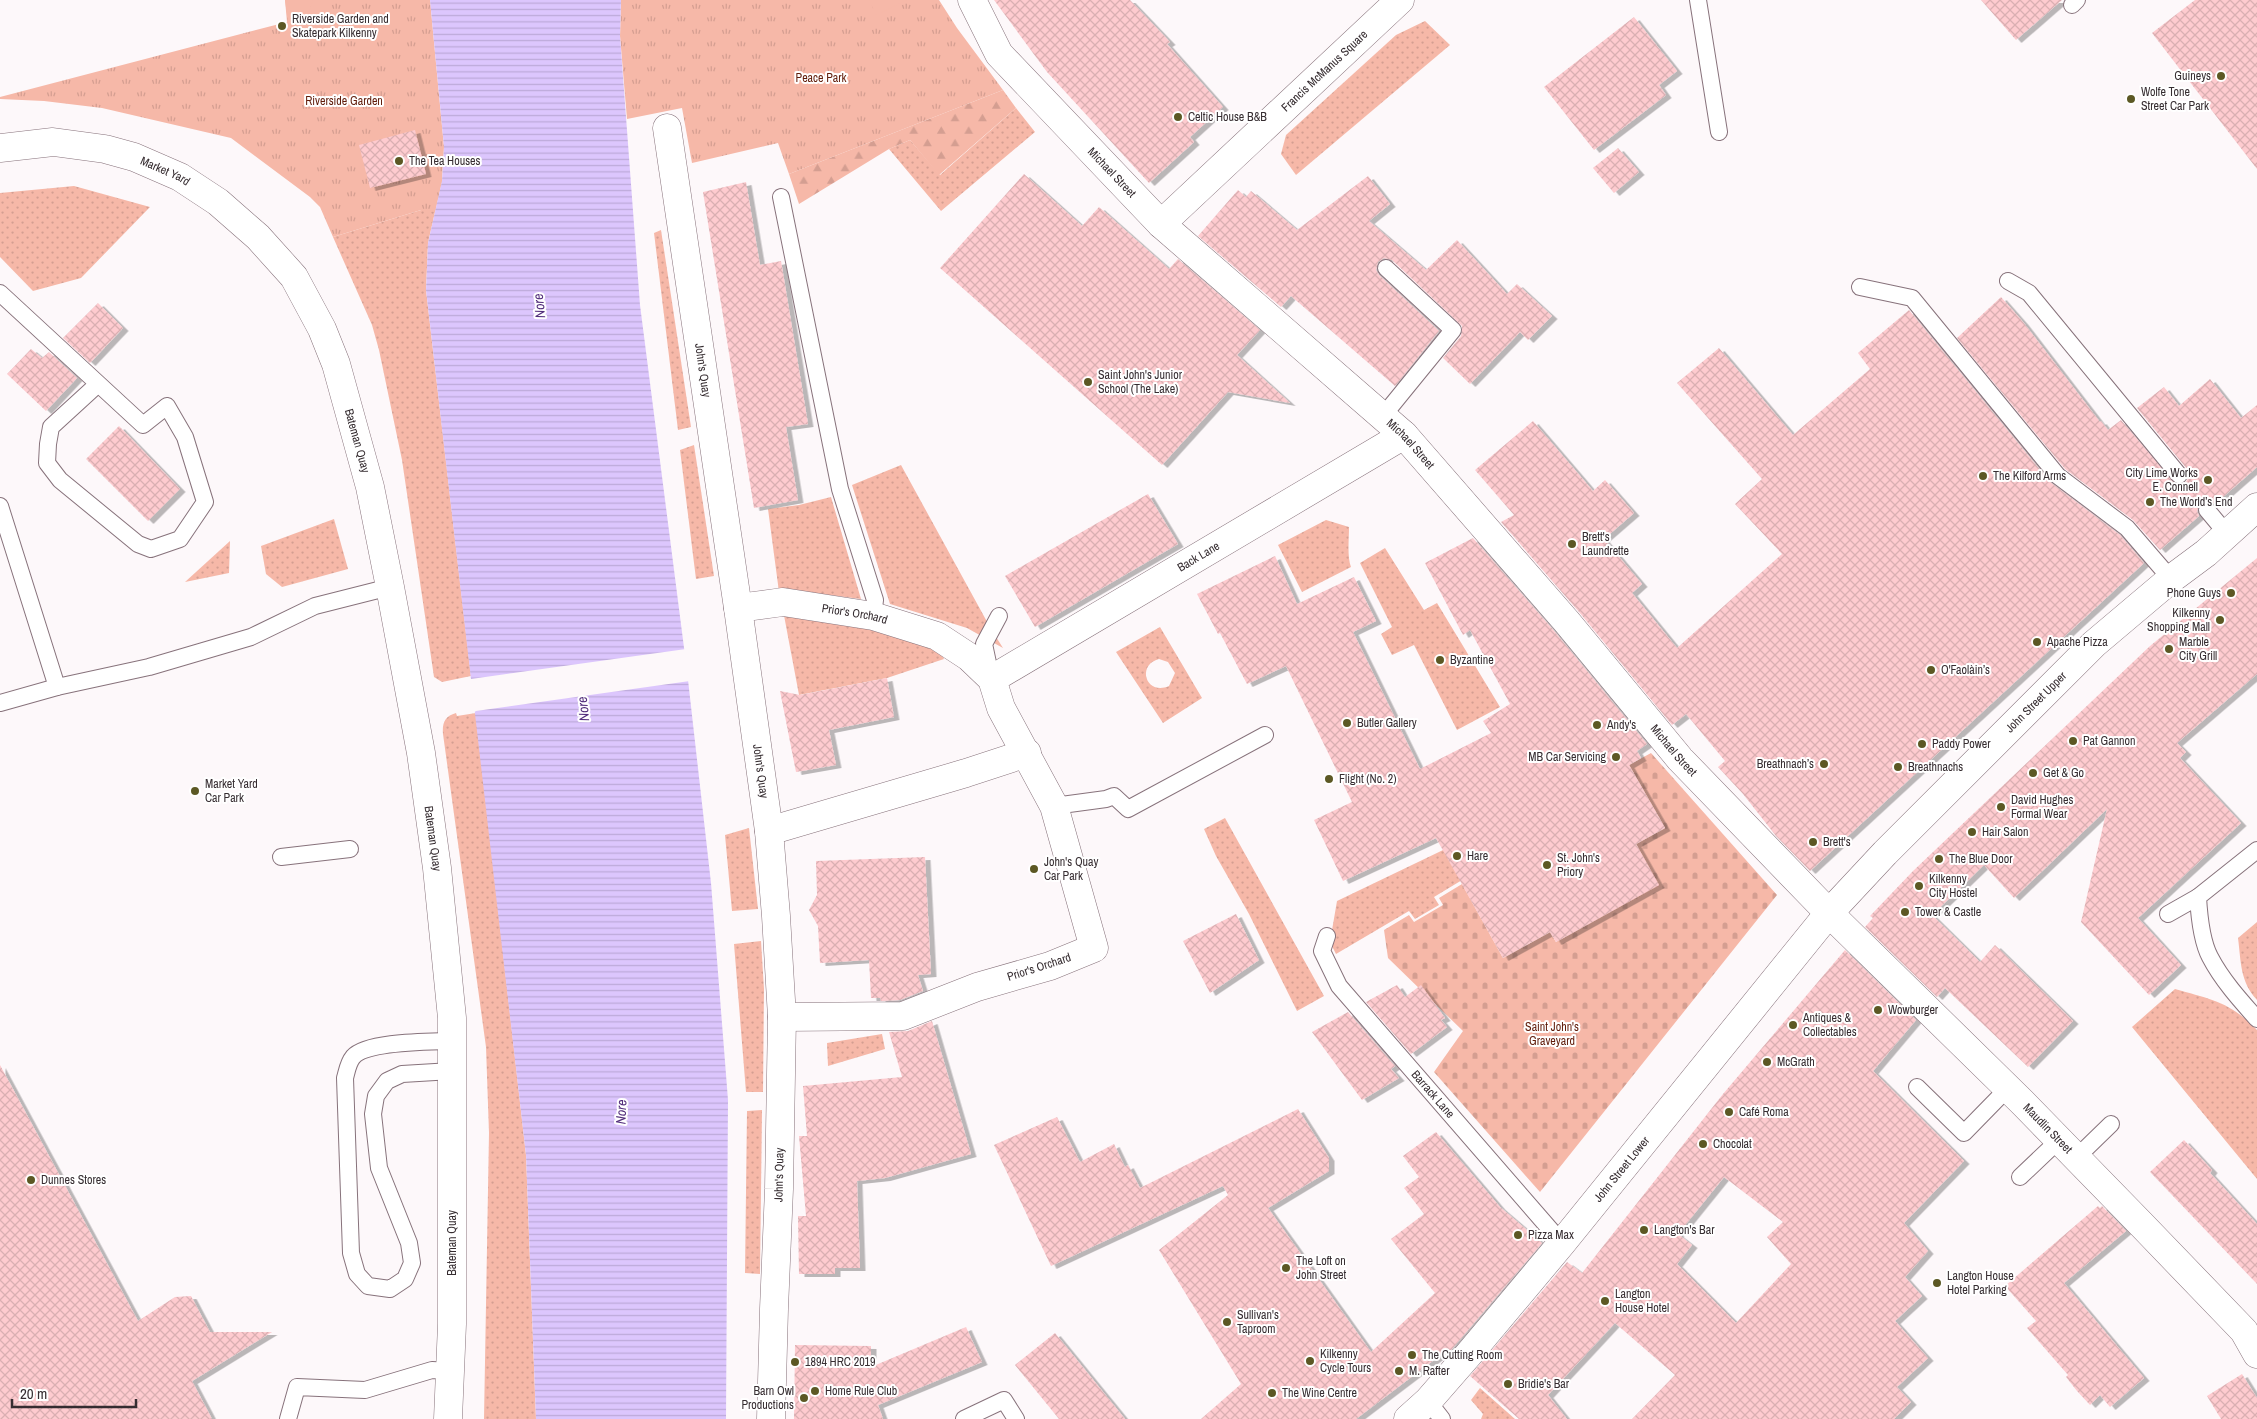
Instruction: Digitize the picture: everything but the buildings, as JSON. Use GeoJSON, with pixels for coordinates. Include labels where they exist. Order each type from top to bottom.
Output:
{"type":"FeatureCollection","features":[{"type":"Feature","properties":{"kind":"street","name":"Michael Street"},"geometry":{"type":"LineString","coordinates":[[972,0],[999,54],[1161,224],[1404,435],[1567,622],[1680,759],[1829,913]]}},
{"type":"Feature","properties":{"kind":"street","name":"Francis McManus Square"},"geometry":{"type":"LineString","coordinates":[[1161,224],[1400,0]]}},
{"type":"Feature","properties":{"kind":"street","name":"John's Quay"},"geometry":{"type":"LineString","coordinates":[[667,128],[769,831],[782,1017],[772,1419]]}},
{"type":"Feature","properties":{"kind":"street","name":"Market Yard"},"geometry":{"type":"LineString","coordinates":[[0,148],[53,142],[105,149],[134,157],[180,177],[218,202],[258,237],[294,277]]}},
{"type":"Feature","properties":{"kind":"street","name":"Bateman Quay"},"geometry":{"type":"LineString","coordinates":[[294,277],[322,329],[336,364],[370,487],[421,753],[435,858],[452,1018],[450,1370],[448,1419]]}},
{"type":"Feature","properties":{"kind":"street","name":"Back Lane"},"geometry":{"type":"LineString","coordinates":[[992,679],[1404,435]]}},
{"type":"Feature","properties":{"kind":"street","name":"John Street Upper"},"geometry":{"type":"LineString","coordinates":[[1829,913],[1885,853],[2094,644],[2171,579],[2206,553],[2257,507]]}},
{"type":"Feature","properties":{"kind":"street","name":"Prior's Orchard"},"geometry":{"type":"LineString","coordinates":[[738,608],[783,602],[873,616],[937,636],[969,657],[992,679],[1001,708],[1054,806],[1094,948],[1050,966],[977,987],[903,1016],[782,1017]]}},
{"type":"Feature","properties":{"kind":"street"},"geometry":{"type":"LineString","coordinates":[[769,831],[1027,753]]}},
{"type":"Feature","properties":{"kind":"street","name":"Maudlin Street"},"geometry":{"type":"LineString","coordinates":[[1829,913],[2068,1149],[2244,1331],[2257,1354]]}},
{"type":"Feature","properties":{"kind":"street","name":"John Street Lower"},"geometry":{"type":"LineString","coordinates":[[1426,1413],[1829,913]]}},
{"type":"Feature","properties":{"kind":"lane"},"geometry":{"type":"LineString","coordinates":[[1698,0],[1719,132]]}},
{"type":"Feature","properties":{"kind":"lane"},"geometry":{"type":"LineString","coordinates":[[780,197],[840,489],[875,600],[873,616]]}},
{"type":"Feature","properties":{"kind":"lane"},"geometry":{"type":"LineString","coordinates":[[1383,416],[1453,330],[1386,268]]}},
{"type":"Feature","properties":{"kind":"lane"},"geometry":{"type":"LineString","coordinates":[[2008,281],[2029,293],[2179,475]]}},
{"type":"Feature","properties":{"kind":"lane"},"geometry":{"type":"LineString","coordinates":[[1860,287],[1912,298],[2058,476],[2127,528],[2171,579]]}},
{"type":"Feature","properties":{"kind":"lane"},"geometry":{"type":"LineString","coordinates":[[0,293],[143,425],[167,406],[185,437],[205,502],[180,539],[151,549],[138,544],[60,480],[48,463],[48,444],[51,427],[98,384]]}},
{"type":"Feature","properties":{"kind":"lane"},"geometry":{"type":"LineString","coordinates":[[0,506],[58,687]]}},
{"type":"Feature","properties":{"kind":"lane"},"geometry":{"type":"LineString","coordinates":[[2207,510],[2226,534]]}},
{"type":"Feature","properties":{"kind":"lane"},"geometry":{"type":"LineString","coordinates":[[0,703],[58,687],[149,667],[250,637],[315,606],[390,587]]}},
{"type":"Feature","properties":{"kind":"lane"},"geometry":{"type":"LineString","coordinates":[[992,679],[984,644],[999,616]]}},
{"type":"Feature","properties":{"kind":"lane"},"geometry":{"type":"LineString","coordinates":[[1054,806],[1106,800],[1114,796],[1128,809],[1265,735]]}},
{"type":"Feature","properties":{"kind":"lane"},"geometry":{"type":"LineString","coordinates":[[281,856],[350,849]]}},
{"type":"Feature","properties":{"kind":"lane"},"geometry":{"type":"LineString","coordinates":[[2168,914],[2198,897],[2257,850]]}},
{"type":"Feature","properties":{"kind":"lane"},"geometry":{"type":"LineString","coordinates":[[2198,897],[2209,956],[2233,992],[2257,1019]]}},
{"type":"Feature","properties":{"kind":"lane","name":"Barrack Lane"},"geometry":{"type":"LineString","coordinates":[[1327,936],[1322,951],[1339,986],[1562,1243]]}},
{"type":"Feature","properties":{"kind":"lane"},"geometry":{"type":"LineString","coordinates":[[452,1041],[369,1048],[354,1056],[348,1066],[345,1078],[351,1253],[357,1274],[368,1286],[390,1288],[405,1279],[412,1263],[409,1242],[379,1168],[373,1114],[376,1096],[387,1081],[402,1074],[452,1071]]}},
{"type":"Feature","properties":{"kind":"lane"},"geometry":{"type":"LineString","coordinates":[[1917,1087],[1964,1133],[2008,1088]]}},
{"type":"Feature","properties":{"kind":"lane"},"geometry":{"type":"LineString","coordinates":[[2020,1177],[2111,1124]]}},
{"type":"Feature","properties":{"kind":"lane"},"geometry":{"type":"LineString","coordinates":[[288,1419],[296,1387],[365,1390],[432,1370],[450,1370]]}},
{"type":"Feature","properties":{"kind":"lane"},"geometry":{"type":"LineString","coordinates":[[964,1419],[1004,1400],[1016,1419]]}},
{"type":"Feature","properties":{"kind":"green space","name":"Riverside Garden"},"geometry":{"type":"Polygon","coordinates":[[[285,0],[430,0],[444,147],[442,181],[435,212],[421,210],[333,237],[320,207],[310,197],[231,138],[102,108],[44,101],[0,99],[0,97],[287,22],[285,0]]]}},
{"type":"Feature","properties":{"kind":"green space"},"geometry":{"type":"Polygon","coordinates":[[[285,0],[313,0],[307,18],[288,22],[285,0]]]}},
{"type":"Feature","properties":{"kind":"green space"},"geometry":{"type":"Polygon","coordinates":[[[430,0],[442,181],[428,243],[426,290],[471,676],[442,682],[434,677],[402,460],[379,350],[372,325],[333,237],[421,210],[430,0]]]}},
{"type":"Feature","properties":{"kind":"green space","name":"Peace Park"},"geometry":{"type":"Polygon","coordinates":[[[621,0],[939,0],[957,28],[1003,90],[789,174],[778,143],[692,163],[682,108],[627,119],[620,36],[621,0]]]}},
{"type":"Feature","properties":{"kind":"green space"},"geometry":{"type":"Polygon","coordinates":[[[869,0],[907,0],[876,15],[869,0]]]}},
{"type":"Feature","properties":{"kind":"green space"},"geometry":{"type":"Polygon","coordinates":[[[1425,21],[1450,45],[1296,175],[1281,154],[1286,135],[1396,35],[1425,21]]]}},
{"type":"Feature","properties":{"kind":"green space"},"geometry":{"type":"Polygon","coordinates":[[[1003,90],[1016,108],[939,175],[910,140],[889,149],[799,204],[789,174],[1003,90]]]}},
{"type":"Feature","properties":{"kind":"green space"},"geometry":{"type":"Polygon","coordinates":[[[1016,108],[1035,132],[941,211],[889,149],[910,140],[940,175],[1016,108]]]}},
{"type":"Feature","properties":{"kind":"green space"},"geometry":{"type":"Polygon","coordinates":[[[74,186],[150,207],[81,278],[33,291],[0,257],[0,193],[74,186]]]}},
{"type":"Feature","properties":{"kind":"green space"},"geometry":{"type":"Polygon","coordinates":[[[661,230],[691,427],[678,430],[654,233],[661,230]]]}},
{"type":"Feature","properties":{"kind":"green space"},"geometry":{"type":"Polygon","coordinates":[[[694,445],[714,576],[696,579],[680,450],[694,445]]]}},
{"type":"Feature","properties":{"kind":"green space"},"geometry":{"type":"Polygon","coordinates":[[[901,465],[1003,648],[967,628],[890,604],[852,485],[901,465]]]}},
{"type":"Feature","properties":{"kind":"green space"},"geometry":{"type":"Polygon","coordinates":[[[831,497],[861,599],[806,592],[779,592],[768,509],[799,505],[831,497]]]}},
{"type":"Feature","properties":{"kind":"green space"},"geometry":{"type":"Polygon","coordinates":[[[334,519],[348,569],[282,587],[266,574],[261,546],[334,519]]]}},
{"type":"Feature","properties":{"kind":"green space"},"geometry":{"type":"Polygon","coordinates":[[[1326,520],[1349,527],[1351,567],[1302,592],[1278,545],[1326,520]]]}},
{"type":"Feature","properties":{"kind":"green space"},"geometry":{"type":"Polygon","coordinates":[[[230,541],[229,573],[185,582],[230,541]]]}},
{"type":"Feature","properties":{"kind":"green space"},"geometry":{"type":"Polygon","coordinates":[[[1385,548],[1424,610],[1437,603],[1500,707],[1457,730],[1414,645],[1392,655],[1381,634],[1392,627],[1360,563],[1385,548]]]}},
{"type":"Feature","properties":{"kind":"green space"},"geometry":{"type":"Polygon","coordinates":[[[783,610],[865,625],[939,650],[944,659],[887,678],[799,695],[783,610]]]}},
{"type":"Feature","properties":{"kind":"green space"},"geometry":{"type":"Polygon","coordinates":[[[1160,627],[1202,698],[1163,723],[1116,652],[1160,627]],[[1159,659],[1152,662],[1148,667],[1147,678],[1154,687],[1169,686],[1175,673],[1168,662],[1159,659]]]}},
{"type":"Feature","properties":{"kind":"green space"},"geometry":{"type":"Polygon","coordinates":[[[456,713],[457,716],[476,713],[526,1155],[536,1419],[484,1419],[489,1133],[486,1047],[443,734],[445,720],[456,713]]]}},
{"type":"Feature","properties":{"kind":"green space","name":"Saint John's Graveyard"},"geometry":{"type":"Polygon","coordinates":[[[1651,753],[1777,895],[1540,1192],[1434,1072],[1463,1031],[1388,958],[1384,930],[1409,915],[1414,922],[1443,905],[1439,898],[1462,884],[1503,958],[1550,932],[1556,942],[1658,885],[1636,844],[1665,828],[1629,765],[1651,753]]]}},
{"type":"Feature","properties":{"kind":"green space"},"geometry":{"type":"Polygon","coordinates":[[[1225,818],[1324,996],[1297,1011],[1249,914],[1216,856],[1204,829],[1225,818]]]}},
{"type":"Feature","properties":{"kind":"green space"},"geometry":{"type":"Polygon","coordinates":[[[749,828],[758,909],[732,911],[725,835],[749,828]]]}},
{"type":"Feature","properties":{"kind":"green space"},"geometry":{"type":"Polygon","coordinates":[[[1466,839],[1482,868],[1434,897],[1439,905],[1415,919],[1409,911],[1336,954],[1330,942],[1337,901],[1466,839]]]}},
{"type":"Feature","properties":{"kind":"green space"},"geometry":{"type":"Polygon","coordinates":[[[2257,922],[2257,1000],[2244,979],[2238,938],[2257,922]]]}},
{"type":"Feature","properties":{"kind":"green space"},"geometry":{"type":"Polygon","coordinates":[[[761,941],[764,989],[763,1092],[746,1092],[734,944],[761,941]]]}},
{"type":"Feature","properties":{"kind":"green space"},"geometry":{"type":"Polygon","coordinates":[[[2175,989],[2229,1007],[2257,1030],[2257,1179],[2132,1027],[2175,989]]]}},
{"type":"Feature","properties":{"kind":"green space"},"geometry":{"type":"Polygon","coordinates":[[[882,1034],[885,1049],[828,1066],[827,1043],[882,1034]]]}},
{"type":"Feature","properties":{"kind":"green space"},"geometry":{"type":"Polygon","coordinates":[[[762,1110],[760,1274],[745,1273],[747,1111],[762,1110]]]}},
{"type":"Feature","properties":{"kind":"green space"},"geometry":{"type":"Polygon","coordinates":[[[1480,1388],[1515,1419],[1481,1419],[1483,1414],[1471,1400],[1480,1388]]]}},
{"type":"Feature","properties":{"kind":"water","name":"Nore"},"geometry":{"type":"Polygon","coordinates":[[[430,0],[621,0],[620,36],[640,305],[687,671],[711,883],[728,1100],[726,1419],[536,1419],[526,1155],[426,290],[428,243],[442,181],[444,147],[430,0]]]}},
{"type":"Feature","properties":{"kind":"pier"},"geometry":{"type":"Polygon","coordinates":[[[686,649],[690,681],[476,711],[473,713],[468,677],[471,679],[686,649]]]}},
{"type":"Feature","properties":{"kind":"place","name":"Riverside Garden and Skatepark Kilkenny"},"geometry":{"type":"Point","coordinates":[282,26]}},
{"type":"Feature","properties":{"kind":"place","name":"Guineys"},"geometry":{"type":"Point","coordinates":[2221,76]}},
{"type":"Feature","properties":{"kind":"place","name":"Wolfe Tone Street Car Park"},"geometry":{"type":"Point","coordinates":[2131,99]}},
{"type":"Feature","properties":{"kind":"place","name":"Celtic House B&B"},"geometry":{"type":"Point","coordinates":[1178,117]}},
{"type":"Feature","properties":{"kind":"place","name":"The Tea Houses"},"geometry":{"type":"Point","coordinates":[399,161]}},
{"type":"Feature","properties":{"kind":"place","name":"Saint John's Junior School (The Lake)"},"geometry":{"type":"Point","coordinates":[1088,382]}},
{"type":"Feature","properties":{"kind":"place","name":"The Kilford Arms"},"geometry":{"type":"Point","coordinates":[1983,476]}},
{"type":"Feature","properties":{"kind":"place","name":"City Lime Works E. Connell"},"geometry":{"type":"Point","coordinates":[2208,480]}},
{"type":"Feature","properties":{"kind":"place","name":"The World’s End"},"geometry":{"type":"Point","coordinates":[2150,502]}},
{"type":"Feature","properties":{"kind":"place","name":"Brett's Laundrette"},"geometry":{"type":"Point","coordinates":[1572,544]}},
{"type":"Feature","properties":{"kind":"place","name":"Phone Guys"},"geometry":{"type":"Point","coordinates":[2231,593]}},
{"type":"Feature","properties":{"kind":"place","name":"Kilkenny Shopping Mall"},"geometry":{"type":"Point","coordinates":[2220,620]}},
{"type":"Feature","properties":{"kind":"place","name":"Apache Pizza"},"geometry":{"type":"Point","coordinates":[2037,642]}},
{"type":"Feature","properties":{"kind":"place","name":"Marble City Grill"},"geometry":{"type":"Point","coordinates":[2169,649]}},
{"type":"Feature","properties":{"kind":"place","name":"Byzantine"},"geometry":{"type":"Point","coordinates":[1440,660]}},
{"type":"Feature","properties":{"kind":"place","name":"O'Faolàin’s"},"geometry":{"type":"Point","coordinates":[1931,670]}},
{"type":"Feature","properties":{"kind":"place","name":"Butler Gallery"},"geometry":{"type":"Point","coordinates":[1347,723]}},
{"type":"Feature","properties":{"kind":"place","name":"Andy's"},"geometry":{"type":"Point","coordinates":[1597,725]}},
{"type":"Feature","properties":{"kind":"place","name":"Pat Gannon"},"geometry":{"type":"Point","coordinates":[2073,741]}},
{"type":"Feature","properties":{"kind":"place","name":"Paddy Power"},"geometry":{"type":"Point","coordinates":[1922,744]}},
{"type":"Feature","properties":{"kind":"place","name":"MB Car Servicing"},"geometry":{"type":"Point","coordinates":[1616,757]}},
{"type":"Feature","properties":{"kind":"place","name":"Breathnach’s"},"geometry":{"type":"Point","coordinates":[1824,764]}},
{"type":"Feature","properties":{"kind":"place","name":"Breathnachs"},"geometry":{"type":"Point","coordinates":[1898,767]}},
{"type":"Feature","properties":{"kind":"place","name":"Get & Go"},"geometry":{"type":"Point","coordinates":[2033,773]}},
{"type":"Feature","properties":{"kind":"place","name":"Flight (No. 2)"},"geometry":{"type":"Point","coordinates":[1329,779]}},
{"type":"Feature","properties":{"kind":"place","name":"Market Yard Car Park"},"geometry":{"type":"Point","coordinates":[195,791]}},
{"type":"Feature","properties":{"kind":"place","name":"David Hughes Formal Wear"},"geometry":{"type":"Point","coordinates":[2001,807]}},
{"type":"Feature","properties":{"kind":"place","name":"Hair Salon"},"geometry":{"type":"Point","coordinates":[1972,832]}},
{"type":"Feature","properties":{"kind":"place","name":"Brett's"},"geometry":{"type":"Point","coordinates":[1813,842]}},
{"type":"Feature","properties":{"kind":"place","name":"Hare"},"geometry":{"type":"Point","coordinates":[1457,856]}},
{"type":"Feature","properties":{"kind":"place","name":"The Blue Door"},"geometry":{"type":"Point","coordinates":[1939,859]}},
{"type":"Feature","properties":{"kind":"place","name":"St. John's Priory"},"geometry":{"type":"Point","coordinates":[1547,865]}},
{"type":"Feature","properties":{"kind":"place","name":"John's Quay Car Park"},"geometry":{"type":"Point","coordinates":[1034,869]}},
{"type":"Feature","properties":{"kind":"place","name":"Kilkenny City Hostel"},"geometry":{"type":"Point","coordinates":[1919,886]}},
{"type":"Feature","properties":{"kind":"place","name":"Tower & Castle"},"geometry":{"type":"Point","coordinates":[1905,912]}},
{"type":"Feature","properties":{"kind":"place","name":"Wowburger"},"geometry":{"type":"Point","coordinates":[1878,1010]}},
{"type":"Feature","properties":{"kind":"place","name":"Antiques & Collectables"},"geometry":{"type":"Point","coordinates":[1793,1025]}},
{"type":"Feature","properties":{"kind":"place","name":"McGrath"},"geometry":{"type":"Point","coordinates":[1767,1062]}},
{"type":"Feature","properties":{"kind":"place","name":"Café Roma"},"geometry":{"type":"Point","coordinates":[1729,1112]}},
{"type":"Feature","properties":{"kind":"place","name":"Chocolat"},"geometry":{"type":"Point","coordinates":[1703,1144]}},
{"type":"Feature","properties":{"kind":"place","name":"Dunnes Stores"},"geometry":{"type":"Point","coordinates":[31,1180]}},
{"type":"Feature","properties":{"kind":"place","name":"Langton's Bar"},"geometry":{"type":"Point","coordinates":[1644,1230]}},
{"type":"Feature","properties":{"kind":"place","name":"Pizza Max"},"geometry":{"type":"Point","coordinates":[1518,1235]}},
{"type":"Feature","properties":{"kind":"place","name":"The Loft on John Street"},"geometry":{"type":"Point","coordinates":[1286,1268]}},
{"type":"Feature","properties":{"kind":"place","name":"Langton House Hotel Parking"},"geometry":{"type":"Point","coordinates":[1937,1283]}},
{"type":"Feature","properties":{"kind":"place","name":"Langton House Hotel"},"geometry":{"type":"Point","coordinates":[1605,1301]}},
{"type":"Feature","properties":{"kind":"place","name":"Sullivan's Taproom"},"geometry":{"type":"Point","coordinates":[1227,1322]}},
{"type":"Feature","properties":{"kind":"place","name":"The Cutting Room"},"geometry":{"type":"Point","coordinates":[1412,1355]}},
{"type":"Feature","properties":{"kind":"place","name":"Kilkenny Cycle Tours"},"geometry":{"type":"Point","coordinates":[1310,1361]}},
{"type":"Feature","properties":{"kind":"place","name":"1894 HRC 2019"},"geometry":{"type":"Point","coordinates":[795,1362]}},
{"type":"Feature","properties":{"kind":"place","name":"M. Rafter"},"geometry":{"type":"Point","coordinates":[1399,1371]}},
{"type":"Feature","properties":{"kind":"place","name":"Bridie's Bar"},"geometry":{"type":"Point","coordinates":[1508,1384]}},
{"type":"Feature","properties":{"kind":"place","name":"Home Rule Club"},"geometry":{"type":"Point","coordinates":[815,1391]}},
{"type":"Feature","properties":{"kind":"place","name":"The Wine Centre"},"geometry":{"type":"Point","coordinates":[1272,1393]}},
{"type":"Feature","properties":{"kind":"place","name":"Barn Owl Productions"},"geometry":{"type":"Point","coordinates":[804,1398]}}]}
